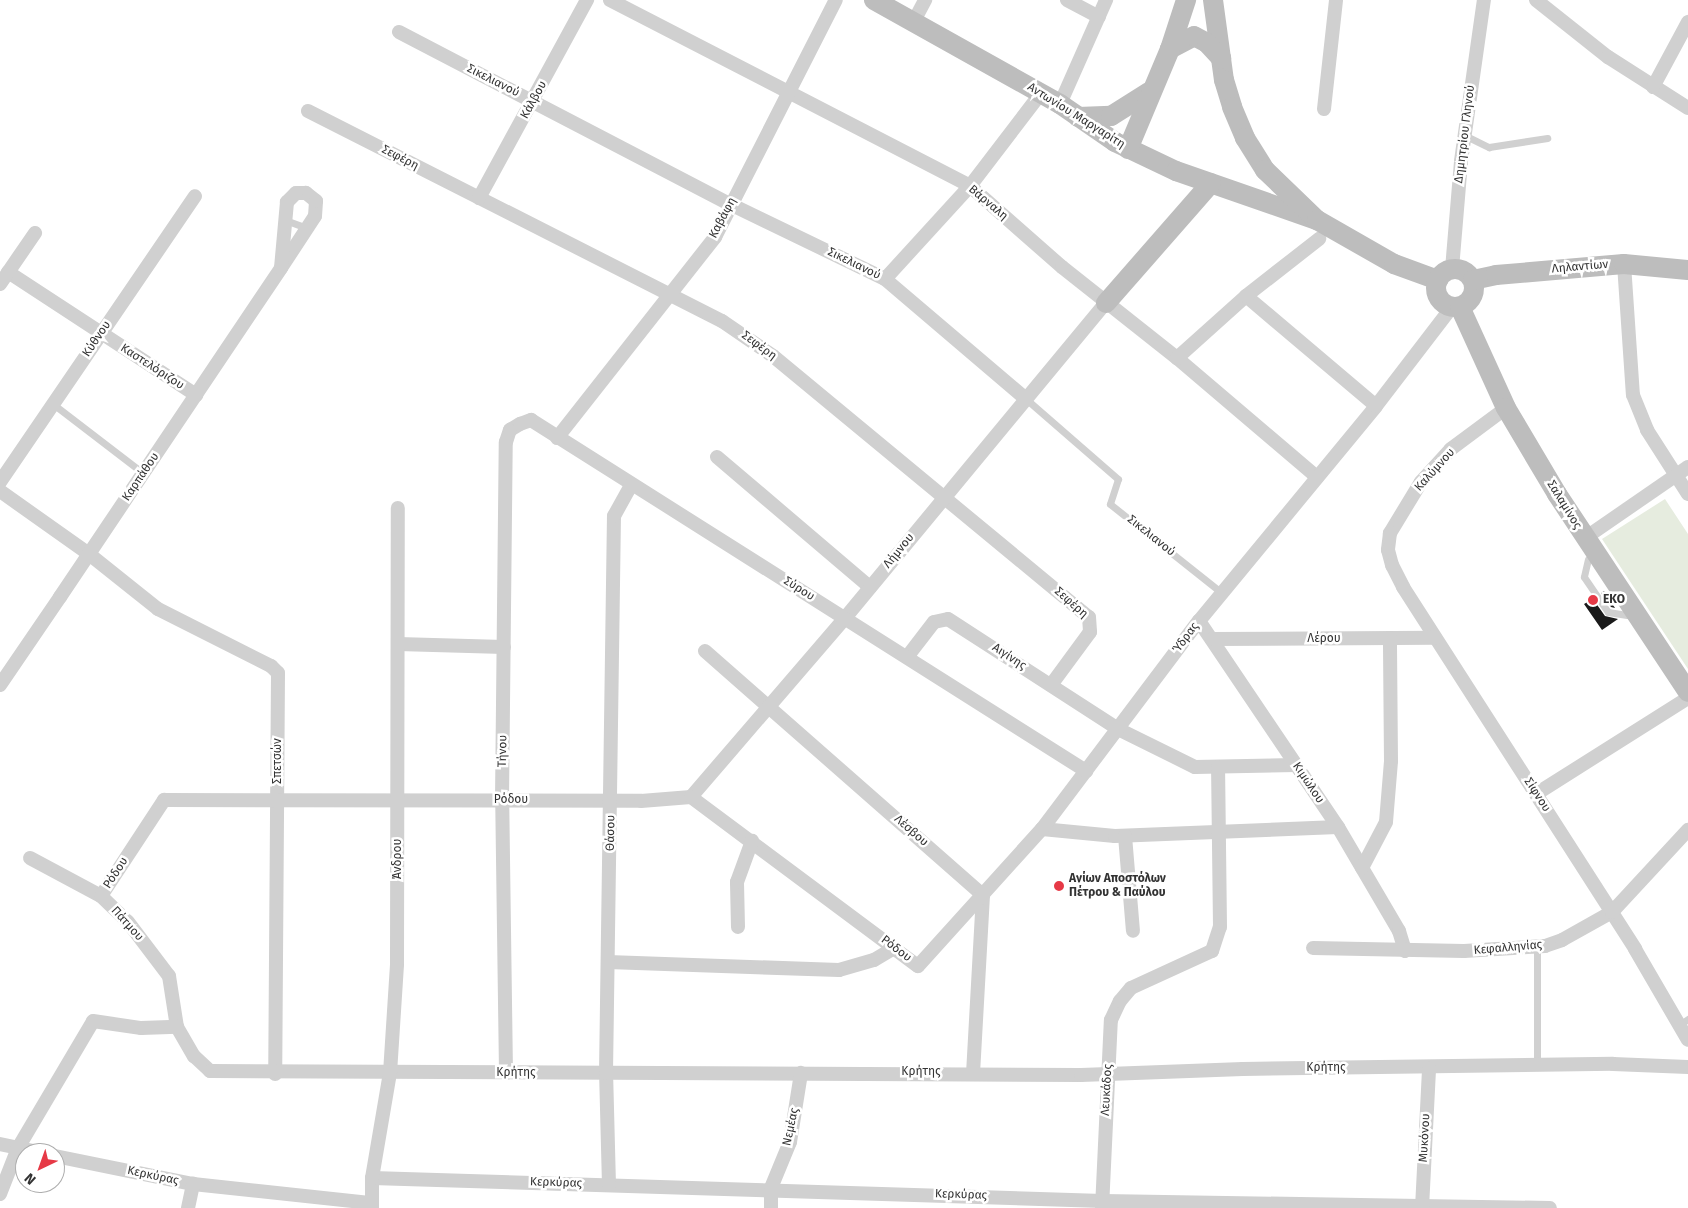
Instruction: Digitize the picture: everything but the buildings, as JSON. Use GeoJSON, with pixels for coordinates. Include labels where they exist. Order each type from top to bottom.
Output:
{"type":"FeatureCollection","features":[{"type":"Feature","properties":{"kind":"main road","name":"Αντωνίου Μαργαρίτη"},"geometry":{"type":"LineString","coordinates":[[874,0],[1060,104],[1128,148],[1211,183],[1253,196],[1318,230]]}},
{"type":"Feature","properties":{"kind":"main road"},"geometry":{"type":"LineString","coordinates":[[1128,148],[1150,92],[1170,49],[1186,0]]}},
{"type":"Feature","properties":{"kind":"main road"},"geometry":{"type":"LineString","coordinates":[[1213,0],[1221,58],[1232,107],[1245,138],[1265,170],[1318,230],[1394,264],[1445,274],[1464,271],[1473,280],[1471,299],[1456,307],[1438,297],[1445,274]]}},
{"type":"Feature","properties":{"kind":"main road"},"geometry":{"type":"LineString","coordinates":[[1170,49],[1194,36],[1207,42],[1221,58]]}},
{"type":"Feature","properties":{"kind":"main road"},"geometry":{"type":"LineString","coordinates":[[1078,117],[1111,116],[1150,92]]}},
{"type":"Feature","properties":{"kind":"main road"},"geometry":{"type":"LineString","coordinates":[[1253,196],[1264,184],[1265,170]]}},
{"type":"Feature","properties":{"kind":"main road"},"geometry":{"type":"LineString","coordinates":[[1106,303],[1211,183]]}},
{"type":"Feature","properties":{"kind":"main road","name":"Ληλαντίων"},"geometry":{"type":"LineString","coordinates":[[1473,280],[1496,275],[1624,264],[1688,270]]}},
{"type":"Feature","properties":{"kind":"main road","name":"Σαλαμίνος"},"geometry":{"type":"LineString","coordinates":[[1456,307],[1506,408],[1585,538],[1688,692]]}},
{"type":"Feature","properties":{"kind":"street","name":"Κάλβου"},"geometry":{"type":"LineString","coordinates":[[478,198],[534,102],[586,0]]}},
{"type":"Feature","properties":{"kind":"street","name":"Βάρναλη"},"geometry":{"type":"LineString","coordinates":[[610,0],[970,186],[1106,303],[1177,358],[1317,477]]}},
{"type":"Feature","properties":{"kind":"street","name":"Καβάφη"},"geometry":{"type":"LineString","coordinates":[[557,438],[715,237],[730,204],[836,0]]}},
{"type":"Feature","properties":{"kind":"street"},"geometry":{"type":"LineString","coordinates":[[914,21],[925,0]]}},
{"type":"Feature","properties":{"kind":"street"},"geometry":{"type":"LineString","coordinates":[[1067,0],[1099,17]]}},
{"type":"Feature","properties":{"kind":"street"},"geometry":{"type":"LineString","coordinates":[[1060,104],[1106,0]]}},
{"type":"Feature","properties":{"kind":"street"},"geometry":{"type":"LineString","coordinates":[[1324,109],[1336,0]]}},
{"type":"Feature","properties":{"kind":"street","name":"Δημητρίου Γληνού"},"geometry":{"type":"LineString","coordinates":[[1445,274],[1484,0]]}},
{"type":"Feature","properties":{"kind":"street"},"geometry":{"type":"LineString","coordinates":[[1536,0],[1608,57],[1688,108]]}},
{"type":"Feature","properties":{"kind":"street"},"geometry":{"type":"LineString","coordinates":[[1653,86],[1688,22]]}},
{"type":"Feature","properties":{"kind":"street","name":"Σικελιανού"},"geometry":{"type":"LineString","coordinates":[[399,32],[730,204],[885,279],[1026,399]]}},
{"type":"Feature","properties":{"kind":"street"},"geometry":{"type":"LineString","coordinates":[[885,279],[970,186],[1040,93]]}},
{"type":"Feature","properties":{"kind":"street","name":"Σεφέρη"},"geometry":{"type":"LineString","coordinates":[[308,110],[670,294],[730,326],[773,356],[1090,619],[1090,632],[1051,685]]}},
{"type":"Feature","properties":{"kind":"street","name":"Καρπάθου"},"geometry":{"type":"LineString","coordinates":[[0,685],[143,474],[281,268],[307,228],[318,206],[313,197],[306,193],[296,193],[290,198],[285,220],[281,268]]}},
{"type":"Feature","properties":{"kind":"street","name":"Κύθνου"},"geometry":{"type":"LineString","coordinates":[[0,482],[195,196]]}},
{"type":"Feature","properties":{"kind":"street"},"geometry":{"type":"LineString","coordinates":[[1177,358],[1318,230]]}},
{"type":"Feature","properties":{"kind":"street"},"geometry":{"type":"LineString","coordinates":[[0,284],[35,233]]}},
{"type":"Feature","properties":{"kind":"street"},"geometry":{"type":"LineString","coordinates":[[1624,264],[1631,390],[1647,430],[1688,494]]}},
{"type":"Feature","properties":{"kind":"street","name":"Καστελόριζου"},"geometry":{"type":"LineString","coordinates":[[8,272],[196,395]]}},
{"type":"Feature","properties":{"kind":"street"},"geometry":{"type":"LineString","coordinates":[[1246,296],[1376,406]]}},
{"type":"Feature","properties":{"kind":"street","name":"Λήμνου"},"geometry":{"type":"LineString","coordinates":[[691,797],[845,618],[942,498],[1106,303]]}},
{"type":"Feature","properties":{"kind":"street","name":"Ύδρας"},"geometry":{"type":"LineString","coordinates":[[918,966],[1042,828],[1199,621],[1456,307]]}},
{"type":"Feature","properties":{"kind":"street","name":"Καλύμνου"},"geometry":{"type":"LineString","coordinates":[[1388,550],[1390,533],[1421,482],[1451,449],[1506,408]]}},
{"type":"Feature","properties":{"kind":"street","name":"Σύρου"},"geometry":{"type":"LineString","coordinates":[[510,430],[531,420],[631,485],[1086,770]]}},
{"type":"Feature","properties":{"kind":"street","name":"Τήνου"},"geometry":{"type":"LineString","coordinates":[[506,1073],[502,800],[506,442],[510,430]]}},
{"type":"Feature","properties":{"kind":"street"},"geometry":{"type":"LineString","coordinates":[[717,457],[870,587]]}},
{"type":"Feature","properties":{"kind":"street"},"geometry":{"type":"LineString","coordinates":[[1585,538],[1688,467]]}},
{"type":"Feature","properties":{"kind":"street","name":"Θάσου"},"geometry":{"type":"LineString","coordinates":[[609,1185],[606,1072],[612,800],[614,516],[631,485]]}},
{"type":"Feature","properties":{"kind":"street"},"geometry":{"type":"LineString","coordinates":[[0,491],[89,554]]}},
{"type":"Feature","properties":{"kind":"street","name":"Άνδρου"},"geometry":{"type":"LineString","coordinates":[[372,1205],[372,1178],[390,1073],[397,964],[398,508]]}},
{"type":"Feature","properties":{"kind":"street","name":"Σίφνου"},"geometry":{"type":"LineString","coordinates":[[1388,550],[1403,587],[1683,1022],[1688,1040]]}},
{"type":"Feature","properties":{"kind":"street","name":"Σπετσών"},"geometry":{"type":"LineString","coordinates":[[89,554],[158,609],[276,670],[275,1074]]}},
{"type":"Feature","properties":{"kind":"street","name":"Αιγίνης"},"geometry":{"type":"LineString","coordinates":[[907,657],[932,624],[948,619],[1118,728],[1195,767],[1296,765]]}},
{"type":"Feature","properties":{"kind":"street","name":"Κιμώλου"},"geometry":{"type":"LineString","coordinates":[[1199,621],[1338,827],[1399,931],[1405,951]]}},
{"type":"Feature","properties":{"kind":"street"},"geometry":{"type":"LineString","coordinates":[[1362,868],[1386,822],[1391,761],[1390,638]]}},
{"type":"Feature","properties":{"kind":"street","name":"Λέρου"},"geometry":{"type":"LineString","coordinates":[[1212,639],[1435,638]]}},
{"type":"Feature","properties":{"kind":"street"},"geometry":{"type":"LineString","coordinates":[[398,644],[504,647]]}},
{"type":"Feature","properties":{"kind":"street","name":"Λέσβου"},"geometry":{"type":"LineString","coordinates":[[705,651],[983,895]]}},
{"type":"Feature","properties":{"kind":"street"},"geometry":{"type":"LineString","coordinates":[[1536,794],[1688,698]]}},
{"type":"Feature","properties":{"kind":"street","name":"Λευκάδος"},"geometry":{"type":"LineString","coordinates":[[1102,1204],[1111,1020],[1120,1001],[1131,988],[1142,986],[1212,951],[1220,927],[1218,767]]}},
{"type":"Feature","properties":{"kind":"street","name":"Ρόδου"},"geometry":{"type":"LineString","coordinates":[[101,896],[164,800],[612,800],[691,797],[752,840],[918,966]]}},
{"type":"Feature","properties":{"kind":"street"},"geometry":{"type":"LineString","coordinates":[[1042,828],[1125,836],[1338,827]]}},
{"type":"Feature","properties":{"kind":"street","name":"Κεφαλληνίας"},"geometry":{"type":"LineString","coordinates":[[1313,948],[1405,951],[1537,946],[1562,940],[1612,912],[1688,830]]}},
{"type":"Feature","properties":{"kind":"street"},"geometry":{"type":"LineString","coordinates":[[1125,836],[1134,931]]}},
{"type":"Feature","properties":{"kind":"street"},"geometry":{"type":"LineString","coordinates":[[738,927],[737,882],[752,840]]}},
{"type":"Feature","properties":{"kind":"street","name":"Πάτμου"},"geometry":{"type":"LineString","coordinates":[[30,858],[101,896],[128,922],[169,976],[177,1027]]}},
{"type":"Feature","properties":{"kind":"street"},"geometry":{"type":"LineString","coordinates":[[973,1072],[983,895]]}},
{"type":"Feature","properties":{"kind":"street"},"geometry":{"type":"LineString","coordinates":[[608,962],[839,970],[874,960],[894,948]]}},
{"type":"Feature","properties":{"kind":"street"},"geometry":{"type":"LineString","coordinates":[[21,1143],[93,1021],[141,1028],[177,1027]]}},
{"type":"Feature","properties":{"kind":"street","name":"Κρήτης"},"geometry":{"type":"LineString","coordinates":[[177,1027],[194,1056],[210,1071],[275,1074],[606,1072],[1107,1073],[1613,1064],[1688,1067]]}},
{"type":"Feature","properties":{"kind":"street","name":"Μυκόνου"},"geometry":{"type":"LineString","coordinates":[[1422,1207],[1428,1068]]}},
{"type":"Feature","properties":{"kind":"street","name":"Νεμέας"},"geometry":{"type":"LineString","coordinates":[[771,1208],[771,1188],[790,1142],[801,1072]]}},
{"type":"Feature","properties":{"kind":"street"},"geometry":{"type":"LineString","coordinates":[[0,1144],[15,1147]]}},
{"type":"Feature","properties":{"kind":"street"},"geometry":{"type":"LineString","coordinates":[[0,1194],[15,1156]]}},
{"type":"Feature","properties":{"kind":"street","name":"Κερκύρας"},"geometry":{"type":"LineString","coordinates":[[65,1158],[194,1184],[372,1205]]}},
{"type":"Feature","properties":{"kind":"street","name":"Κερκύρας"},"geometry":{"type":"LineString","coordinates":[[372,1178],[771,1188],[1102,1204],[1550,1208]]}},
{"type":"Feature","properties":{"kind":"street"},"geometry":{"type":"LineString","coordinates":[[188,1208],[194,1184]]}},
{"type":"Feature","properties":{"kind":"lane"},"geometry":{"type":"LineString","coordinates":[[1464,135],[1489,147],[1547,138]]}},
{"type":"Feature","properties":{"kind":"lane"},"geometry":{"type":"LineString","coordinates":[[285,220],[307,228]]}},
{"type":"Feature","properties":{"kind":"lane","name":"Σικελιανού"},"geometry":{"type":"LineString","coordinates":[[1026,399],[1118,479],[1110,504],[1222,593]]}},
{"type":"Feature","properties":{"kind":"lane"},"geometry":{"type":"LineString","coordinates":[[53,404],[143,474]]}},
{"type":"Feature","properties":{"kind":"lane"},"geometry":{"type":"LineString","coordinates":[[1588,559],[1584,577],[1608,612],[1627,615]]}},
{"type":"Feature","properties":{"kind":"lane"},"geometry":{"type":"LineString","coordinates":[[1537,946],[1537,1065]]}},
{"type":"Feature","properties":{"kind":"shaded area"},"geometry":{"type":"Polygon","coordinates":[[[1665,499],[1688,534],[1688,669],[1602,539],[1665,499]]]}},
{"type":"Feature","properties":{"kind":"place","name":"EKO"},"geometry":{"type":"Point","coordinates":[1593,600]}},
{"type":"Feature","properties":{"kind":"place","name":"Αγίων Αποστόλων Πέτρου & Παύλου"},"geometry":{"type":"Point","coordinates":[1059,886]}}]}
